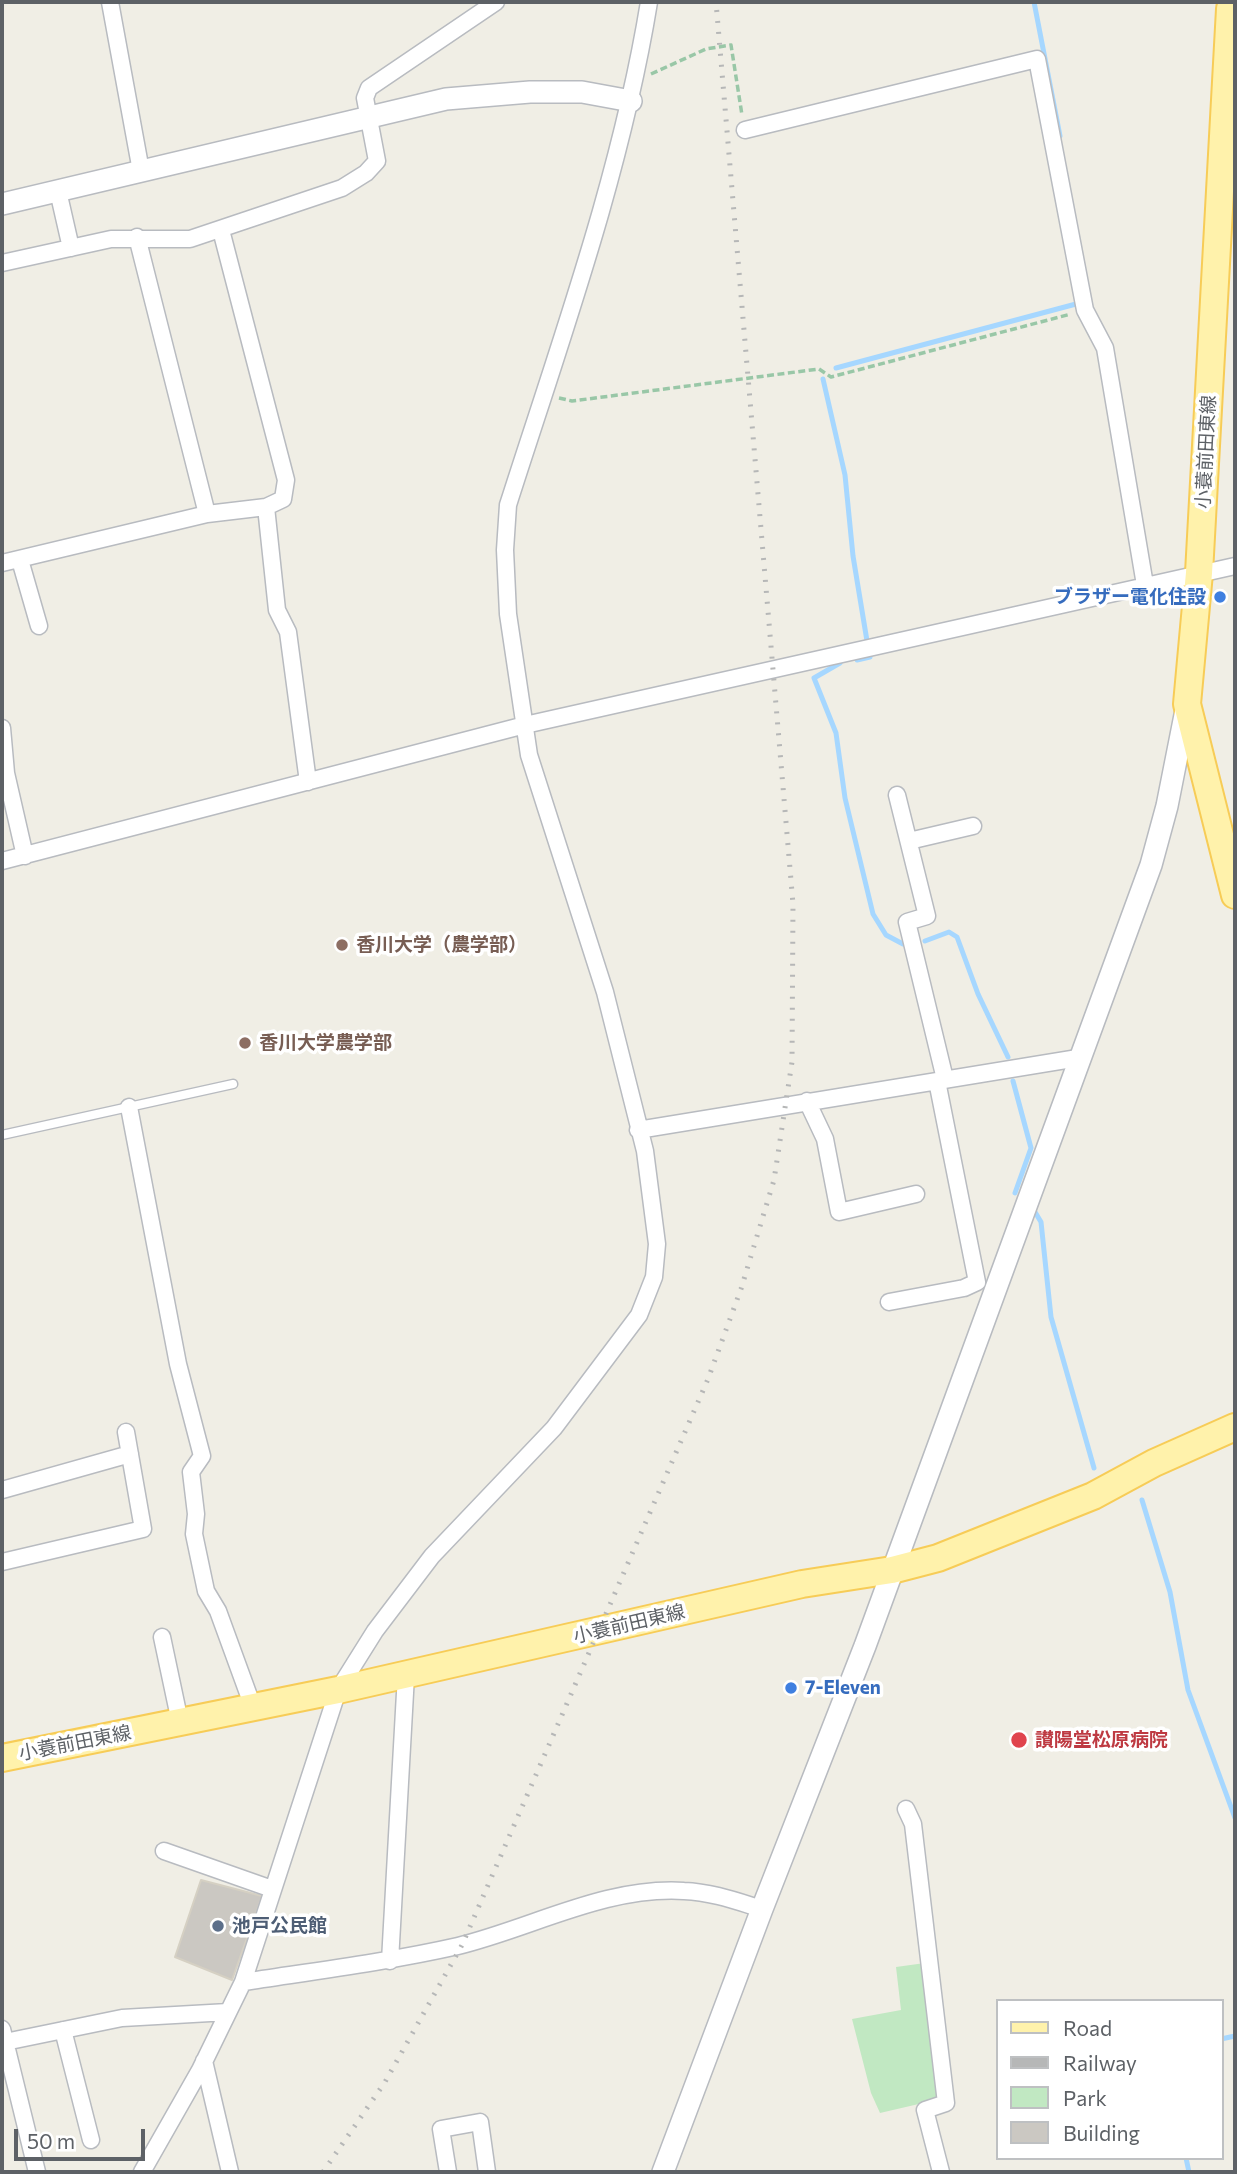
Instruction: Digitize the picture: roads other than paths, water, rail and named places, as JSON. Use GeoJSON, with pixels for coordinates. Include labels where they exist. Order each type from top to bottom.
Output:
{"type":"FeatureCollection","features":[{"type":"Feature","properties":{"kind":"main road","name":"小蓑前田東線"},"geometry":{"type":"LineString","coordinates":[[1232,6],[1199,573],[1187,704],[1231,852],[1235,895]]}},
{"type":"Feature","properties":{"kind":"main road","name":"小蓑前田東線"},"geometry":{"type":"LineString","coordinates":[[2,1758],[338,1690],[802,1584],[892,1570],[938,1558],[1019,1528],[1093,1496],[1154,1463],[1235,1427]]}},
{"type":"Feature","properties":{"kind":"street"},"geometry":{"type":"LineString","coordinates":[[110,2],[141,171]]}},
{"type":"Feature","properties":{"kind":"street"},"geometry":{"type":"LineString","coordinates":[[2,263],[137,237],[190,239],[342,188],[366,173],[377,161],[365,98],[369,88],[496,2]]}},
{"type":"Feature","properties":{"kind":"street"},"geometry":{"type":"LineString","coordinates":[[142,2172],[204,2061],[243,1982],[338,1690],[375,1631],[432,1556],[554,1428],[639,1315],[654,1277],[657,1244],[645,1151],[613,1021],[533,768],[524,725],[508,614],[505,550],[508,505],[613,174],[634,90],[649,2]]}},
{"type":"Feature","properties":{"kind":"street"},"geometry":{"type":"LineString","coordinates":[[745,130],[1037,59],[1085,310],[1105,348],[1145,585]]}},
{"type":"Feature","properties":{"kind":"street"},"geometry":{"type":"LineString","coordinates":[[2,204],[446,99],[482,94],[634,90]]}},
{"type":"Feature","properties":{"kind":"street"},"geometry":{"type":"LineString","coordinates":[[58,191],[72,248]]}},
{"type":"Feature","properties":{"kind":"street"},"geometry":{"type":"LineString","coordinates":[[2,563],[207,514],[266,507],[283,499],[286,480],[221,230]]}},
{"type":"Feature","properties":{"kind":"street"},"geometry":{"type":"LineString","coordinates":[[137,237],[207,514]]}},
{"type":"Feature","properties":{"kind":"street"},"geometry":{"type":"LineString","coordinates":[[266,507],[277,610],[288,632],[308,782]]}},
{"type":"Feature","properties":{"kind":"street"},"geometry":{"type":"LineString","coordinates":[[20,560],[39,626]]}},
{"type":"Feature","properties":{"kind":"street"},"geometry":{"type":"LineString","coordinates":[[2,862],[524,725],[1235,566]]}},
{"type":"Feature","properties":{"kind":"street"},"geometry":{"type":"LineString","coordinates":[[663,2172],[892,1570],[986,1284],[1079,1058],[1151,865],[1167,806],[1187,704]]}},
{"type":"Feature","properties":{"kind":"street"},"geometry":{"type":"LineString","coordinates":[[2,728],[6,773],[25,856]]}},
{"type":"Feature","properties":{"kind":"street"},"geometry":{"type":"LineString","coordinates":[[897,795],[927,916],[907,922],[986,1284]]}},
{"type":"Feature","properties":{"kind":"street"},"geometry":{"type":"LineString","coordinates":[[909,841],[973,826]]}},
{"type":"Feature","properties":{"kind":"street"},"geometry":{"type":"LineString","coordinates":[[638,1130],[1079,1058]]}},
{"type":"Feature","properties":{"kind":"street"},"geometry":{"type":"LineString","coordinates":[[807,1101],[825,1139],[839,1212],[916,1194]]}},
{"type":"Feature","properties":{"kind":"street"},"geometry":{"type":"LineString","coordinates":[[129,1107],[178,1364],[202,1456],[191,1472],[196,1514],[194,1534],[206,1591],[218,1611],[253,1707]]}},
{"type":"Feature","properties":{"kind":"street"},"geometry":{"type":"LineString","coordinates":[[889,1302],[986,1284]]}},
{"type":"Feature","properties":{"kind":"street"},"geometry":{"type":"LineString","coordinates":[[2,1562],[143,1529],[126,1432]]}},
{"type":"Feature","properties":{"kind":"street"},"geometry":{"type":"LineString","coordinates":[[2,1490],[130,1454]]}},
{"type":"Feature","properties":{"kind":"street"},"geometry":{"type":"LineString","coordinates":[[162,1637],[180,1722]]}},
{"type":"Feature","properties":{"kind":"street"},"geometry":{"type":"LineString","coordinates":[[390,1961],[406,1675]]}},
{"type":"Feature","properties":{"kind":"street"},"geometry":{"type":"LineString","coordinates":[[906,1809],[913,1824],[946,2103],[925,2110],[941,2172]]}},
{"type":"Feature","properties":{"kind":"street"},"geometry":{"type":"LineString","coordinates":[[164,1851],[272,1889]]}},
{"type":"Feature","properties":{"kind":"street"},"geometry":{"type":"LineString","coordinates":[[243,1982],[390,1961],[462,1945],[619,1897],[653,1891],[684,1891],[719,1896],[761,1909]]}},
{"type":"Feature","properties":{"kind":"street"},"geometry":{"type":"LineString","coordinates":[[37,2172],[3,2035],[63,2030],[122,2018],[229,2012]]}},
{"type":"Feature","properties":{"kind":"street"},"geometry":{"type":"LineString","coordinates":[[63,2030],[90,2140]]}},
{"type":"Feature","properties":{"kind":"street"},"geometry":{"type":"LineString","coordinates":[[204,2061],[230,2172]]}},
{"type":"Feature","properties":{"kind":"street"},"geometry":{"type":"LineString","coordinates":[[448,2172],[441,2129],[480,2122],[487,2172]]}},
{"type":"Feature","properties":{"kind":"lane"},"geometry":{"type":"LineString","coordinates":[[2,1135],[233,1084]]}},
{"type":"Feature","properties":{"kind":"waterway"},"geometry":{"type":"LineString","coordinates":[[1034,2],[1060,136]]}},
{"type":"Feature","properties":{"kind":"waterway"},"geometry":{"type":"LineString","coordinates":[[836,368],[1076,304]]}},
{"type":"Feature","properties":{"kind":"waterway"},"geometry":{"type":"LineString","coordinates":[[823,379],[845,475],[853,556],[867,641]]}},
{"type":"Feature","properties":{"kind":"waterway"},"geometry":{"type":"LineString","coordinates":[[857,660],[870,657]]}},
{"type":"Feature","properties":{"kind":"waterway"},"geometry":{"type":"LineString","coordinates":[[840,663],[814,678],[836,733],[845,798],[873,914],[886,935],[903,944]]}},
{"type":"Feature","properties":{"kind":"waterway"},"geometry":{"type":"LineString","coordinates":[[925,941],[949,932],[957,937],[978,994],[1008,1057]]}},
{"type":"Feature","properties":{"kind":"waterway"},"geometry":{"type":"LineString","coordinates":[[1013,1081],[1031,1148],[1015,1193]]}},
{"type":"Feature","properties":{"kind":"waterway"},"geometry":{"type":"LineString","coordinates":[[1035,1212],[1041,1222],[1051,1317],[1094,1468]]}},
{"type":"Feature","properties":{"kind":"waterway"},"geometry":{"type":"LineString","coordinates":[[1142,1500],[1170,1592],[1188,1690],[1235,1818]]}},
{"type":"Feature","properties":{"kind":"waterway"},"geometry":{"type":"LineString","coordinates":[[1223,2039],[1235,2036]]}},
{"type":"Feature","properties":{"kind":"waterway"},"geometry":{"type":"LineString","coordinates":[[1186,2160],[1189,2172]]}},
{"type":"Feature","properties":{"kind":"railway"},"geometry":{"type":"LineString","coordinates":[[323,2172],[385,2082],[462,1945],[708,1379],[741,1289],[774,1180],[792,1062],[793,904],[716,2]]}},
{"type":"Feature","properties":{"kind":"place","name":"ブラザー電化住設"},"geometry":{"type":"Point","coordinates":[1220,597]}},
{"type":"Feature","properties":{"kind":"place","name":"香川大学（農学部）"},"geometry":{"type":"Point","coordinates":[342,945]}},
{"type":"Feature","properties":{"kind":"place","name":"香川大学農学部"},"geometry":{"type":"Point","coordinates":[245,1043]}},
{"type":"Feature","properties":{"kind":"place","name":"7-Eleven"},"geometry":{"type":"Point","coordinates":[791,1688]}},
{"type":"Feature","properties":{"kind":"place","name":"讃陽堂松原病院"},"geometry":{"type":"Point","coordinates":[1019,1740]}},
{"type":"Feature","properties":{"kind":"place","name":"池戸公民館"},"geometry":{"type":"Point","coordinates":[218,1926]}}]}
